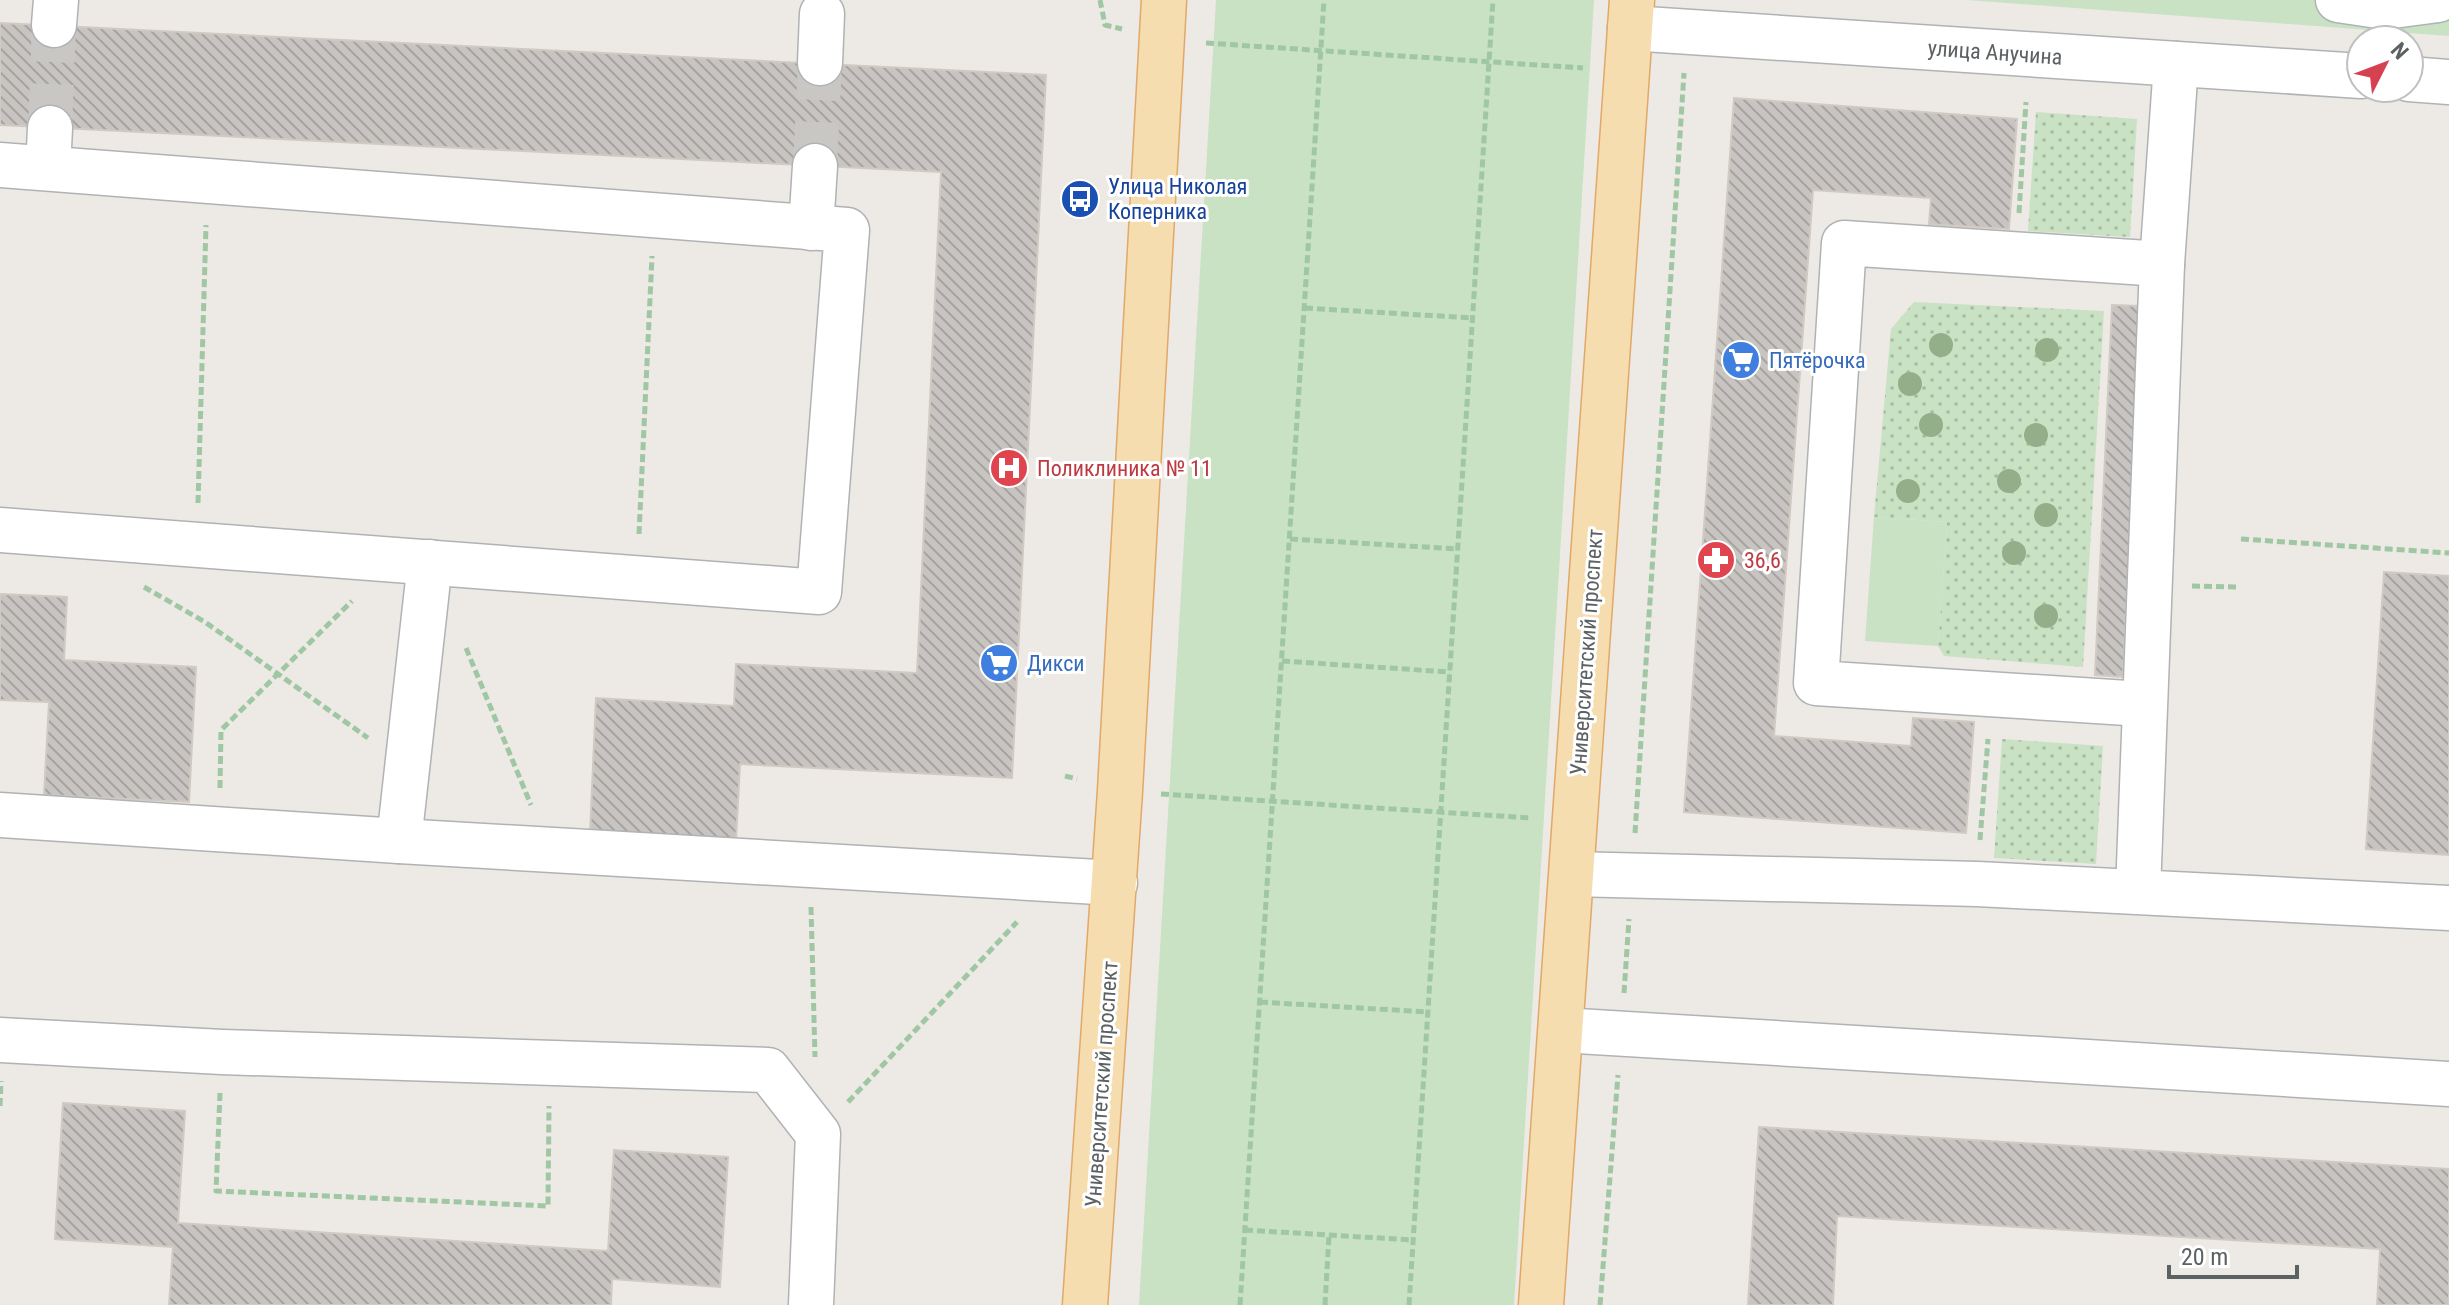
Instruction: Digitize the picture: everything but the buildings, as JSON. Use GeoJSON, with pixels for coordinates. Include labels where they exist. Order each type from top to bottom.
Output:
{"type":"FeatureCollection","features":[{"type":"Feature","properties":{"kind":"main road","name":"Университетский проспект"},"geometry":{"type":"LineString","coordinates":[[1541,1305],[1631,14]]}},
{"type":"Feature","properties":{"kind":"main road","name":"Университетский проспект"},"geometry":{"type":"LineString","coordinates":[[1085,1305],[1115,883],[1163,20]]}},
{"type":"Feature","properties":{"kind":"street"},"geometry":{"type":"LineString","coordinates":[[2338,0],[2385,7],[2438,0]]}},
{"type":"Feature","properties":{"kind":"street"},"geometry":{"type":"LineString","coordinates":[[820,63],[822,14]]}},
{"type":"Feature","properties":{"kind":"street","name":"улица Анучина"},"geometry":{"type":"LineString","coordinates":[[1631,14],[1690,32],[2345,75]]}},
{"type":"Feature","properties":{"kind":"street"},"geometry":{"type":"LineString","coordinates":[[2138,891],[2162,264],[2176,64]]}},
{"type":"Feature","properties":{"kind":"street"},"geometry":{"type":"LineString","coordinates":[[2425,80],[2449,82]]}},
{"type":"Feature","properties":{"kind":"street"},"geometry":{"type":"LineString","coordinates":[[0,165],[49,148],[207,180],[847,230],[819,592],[0,530]]}},
{"type":"Feature","properties":{"kind":"street"},"geometry":{"type":"LineString","coordinates":[[811,228],[815,166]]}},
{"type":"Feature","properties":{"kind":"street"},"geometry":{"type":"LineString","coordinates":[[2143,704],[1816,683],[1844,243],[2162,264]]}},
{"type":"Feature","properties":{"kind":"street"},"geometry":{"type":"LineString","coordinates":[[399,841],[408,766],[412,560]]}},
{"type":"Feature","properties":{"kind":"street"},"geometry":{"type":"LineString","coordinates":[[0,815],[1115,883]]}},
{"type":"Feature","properties":{"kind":"street"},"geometry":{"type":"LineString","coordinates":[[1572,874],[1977,884],[2449,908]]}},
{"type":"Feature","properties":{"kind":"street"},"geometry":{"type":"LineString","coordinates":[[1561,1030],[2449,1084]]}},
{"type":"Feature","properties":{"kind":"street"},"geometry":{"type":"LineString","coordinates":[[0,1040],[222,1052],[768,1070],[818,1134],[811,1305]]}},
{"type":"Feature","properties":{"kind":"path"},"geometry":{"type":"LineString","coordinates":[[1240,1305],[1324,0]]}},
{"type":"Feature","properties":{"kind":"path"},"geometry":{"type":"LineString","coordinates":[[1409,1305],[1493,0]]}},
{"type":"Feature","properties":{"kind":"path"},"geometry":{"type":"LineString","coordinates":[[1163,20],[1321,51],[1628,71]]}},
{"type":"Feature","properties":{"kind":"path"},"geometry":{"type":"LineString","coordinates":[[1600,1305],[1632,876],[1683,78],[1690,32]]}},
{"type":"Feature","properties":{"kind":"path"},"geometry":{"type":"LineString","coordinates":[[2017,254],[2026,102]]}},
{"type":"Feature","properties":{"kind":"path"},"geometry":{"type":"LineString","coordinates":[[197,544],[207,180]]}},
{"type":"Feature","properties":{"kind":"path"},"geometry":{"type":"LineString","coordinates":[[637,578],[654,215]]}},
{"type":"Feature","properties":{"kind":"path"},"geometry":{"type":"LineString","coordinates":[[1305,308],[1473,318]]}},
{"type":"Feature","properties":{"kind":"path"},"geometry":{"type":"LineString","coordinates":[[1290,539],[1458,549]]}},
{"type":"Feature","properties":{"kind":"path"},"geometry":{"type":"LineString","coordinates":[[2241,539],[2449,553]]}},
{"type":"Feature","properties":{"kind":"path"},"geometry":{"type":"LineString","coordinates":[[218,829],[221,730],[278,674],[412,560]]}},
{"type":"Feature","properties":{"kind":"path"},"geometry":{"type":"LineString","coordinates":[[141,585],[205,622],[408,766]]}},
{"type":"Feature","properties":{"kind":"path"},"geometry":{"type":"LineString","coordinates":[[460,634],[549,850]]}},
{"type":"Feature","properties":{"kind":"path"},"geometry":{"type":"LineString","coordinates":[[1282,661],[1450,672]]}},
{"type":"Feature","properties":{"kind":"path"},"geometry":{"type":"LineString","coordinates":[[1977,884],[1991,694]]}},
{"type":"Feature","properties":{"kind":"path"},"geometry":{"type":"LineString","coordinates":[[1120,791],[1574,821]]}},
{"type":"Feature","properties":{"kind":"path"},"geometry":{"type":"LineString","coordinates":[[809,865],[818,1134]]}},
{"type":"Feature","properties":{"kind":"path"},"geometry":{"type":"LineString","coordinates":[[818,1134],[1058,879]]}},
{"type":"Feature","properties":{"kind":"path"},"geometry":{"type":"LineString","coordinates":[[1260,1002],[1428,1012]]}},
{"type":"Feature","properties":{"kind":"path"},"geometry":{"type":"LineString","coordinates":[[222,1052],[216,1191],[548,1206],[549,1062]]}},
{"type":"Feature","properties":{"kind":"path"},"geometry":{"type":"LineString","coordinates":[[1245,1230],[1413,1240]]}},
{"type":"Feature","properties":{"kind":"path"},"geometry":{"type":"LineString","coordinates":[[1325,1305],[1329,1235]]}},
{"type":"Feature","properties":{"kind":"green space"},"geometry":{"type":"Polygon","coordinates":[[[1216,0],[1594,0],[1514,1305],[1139,1305],[1216,0]]]}},
{"type":"Feature","properties":{"kind":"green space"},"geometry":{"type":"Polygon","coordinates":[[[1967,0],[2449,0],[2449,36],[2425,34],[2425,24],[2345,24],[2345,28],[1967,0]]]}},
{"type":"Feature","properties":{"kind":"green space"},"geometry":{"type":"Polygon","coordinates":[[[2036,112],[2137,119],[2130,237],[2028,231],[2036,112]]]}},
{"type":"Feature","properties":{"kind":"green space"},"geometry":{"type":"Polygon","coordinates":[[[1914,302],[2104,311],[2083,667],[1944,656],[1938,646],[1947,522],[1874,517],[1891,329],[1914,302]]]}},
{"type":"Feature","properties":{"kind":"green space"},"geometry":{"type":"Polygon","coordinates":[[[1874,517],[1947,522],[1938,646],[1865,641],[1874,517]]]}},
{"type":"Feature","properties":{"kind":"green space"},"geometry":{"type":"Polygon","coordinates":[[[2002,739],[2103,746],[2096,864],[1994,858],[2002,739]]]}},
{"type":"Feature","properties":{"kind":"tunnel"},"geometry":{"type":"LineString","coordinates":[[50,128],[54,25]]}},
{"type":"Feature","properties":{"kind":"tunnel"},"geometry":{"type":"LineString","coordinates":[[815,166],[820,63]]}},
{"type":"Feature","properties":{"kind":"place","name":"Улица Николая Коперника"},"geometry":{"type":"Point","coordinates":[1080,199]}},
{"type":"Feature","properties":{"kind":"place","name":"Пятёрочка"},"geometry":{"type":"Point","coordinates":[1741,360]}},
{"type":"Feature","properties":{"kind":"place","name":"Поликлиника № 11"},"geometry":{"type":"Point","coordinates":[1009,468]}},
{"type":"Feature","properties":{"kind":"place","name":"36,6"},"geometry":{"type":"Point","coordinates":[1716,560]}},
{"type":"Feature","properties":{"kind":"place","name":"Дикси"},"geometry":{"type":"Point","coordinates":[999,663]}}]}
